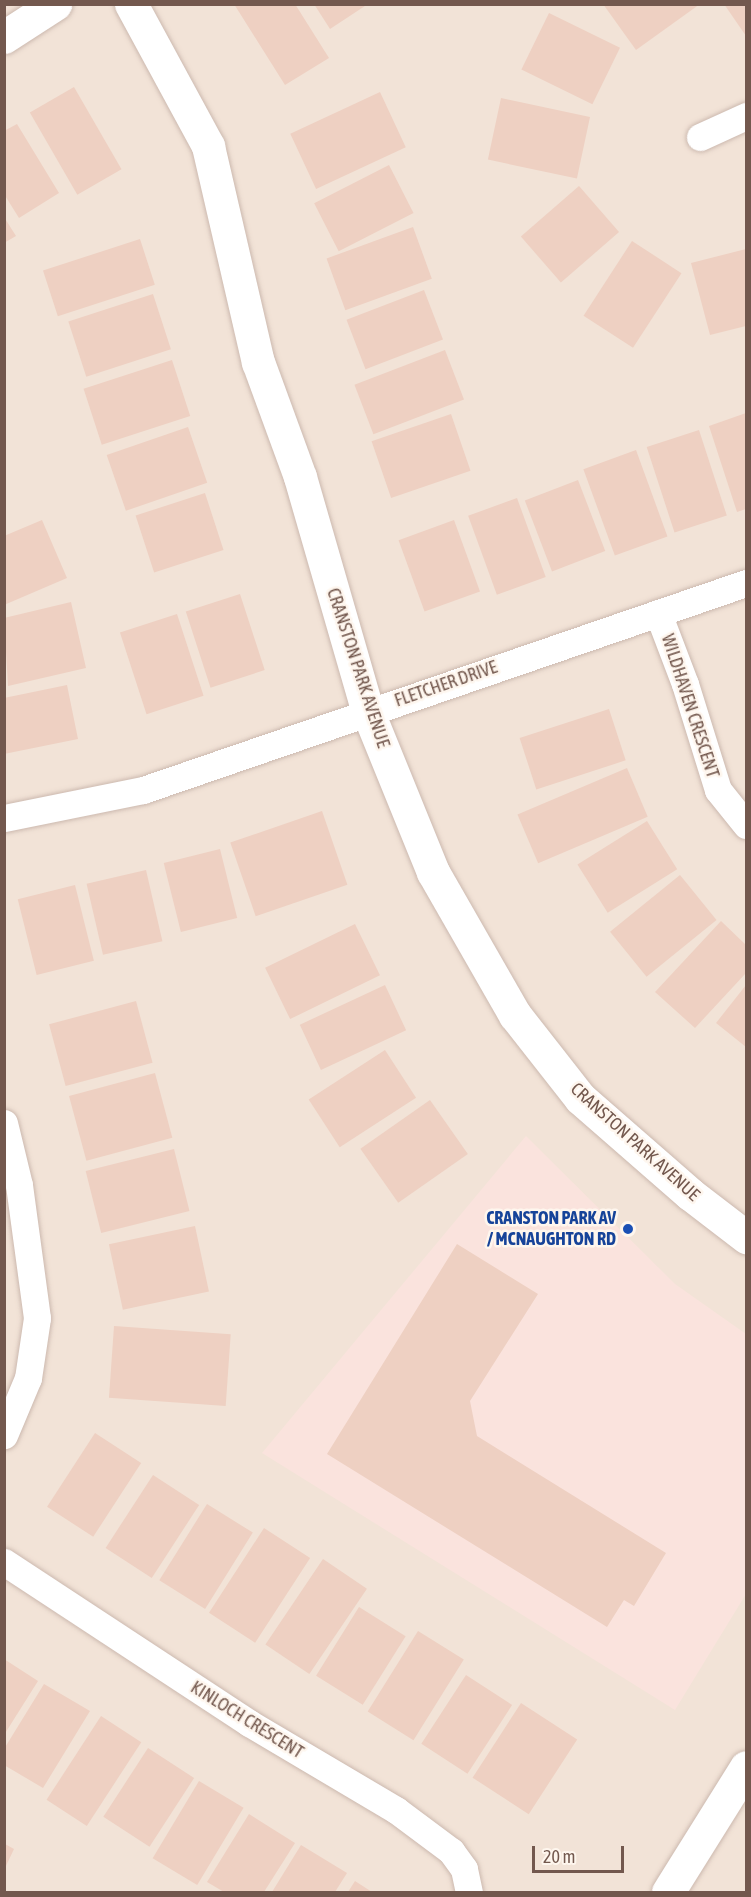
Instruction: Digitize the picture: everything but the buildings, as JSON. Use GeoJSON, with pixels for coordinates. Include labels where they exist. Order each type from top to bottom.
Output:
{"type":"FeatureCollection","features":[{"type":"Feature","properties":{"kind":"street"},"geometry":{"type":"LineString","coordinates":[[4,37],[55,4]]}},
{"type":"Feature","properties":{"kind":"street","name":"CRANSTON PARK AVENUE"},"geometry":{"type":"LineString","coordinates":[[131,4],[208,146],[258,363],[300,477],[368,712],[433,872],[515,1015],[580,1098],[690,1194],[747,1237]]}},
{"type":"Feature","properties":{"kind":"street"},"geometry":{"type":"LineString","coordinates":[[700,137],[747,116]]}},
{"type":"Feature","properties":{"kind":"street","name":"FLETCHER DRIVE"},"geometry":{"type":"LineString","coordinates":[[4,818],[143,790],[747,582]]}},
{"type":"Feature","properties":{"kind":"street","name":"WILDHAVEN CRESCENT"},"geometry":{"type":"LineString","coordinates":[[658,613],[686,684],[718,790],[747,825]]}},
{"type":"Feature","properties":{"kind":"street"},"geometry":{"type":"LineString","coordinates":[[4,1123],[19,1185],[37,1318],[28,1378],[4,1435]]}},
{"type":"Feature","properties":{"kind":"street","name":"KINLOCH CRESCENT"},"geometry":{"type":"LineString","coordinates":[[4,1562],[249,1722],[396,1810],[451,1851],[464,1869],[469,1893]]}},
{"type":"Feature","properties":{"kind":"street"},"geometry":{"type":"LineString","coordinates":[[668,1893],[747,1767]]}},
{"type":"Feature","properties":{"kind":"shaded area"},"geometry":{"type":"Polygon","coordinates":[[[5,5],[746,5],[746,1892],[5,1892],[5,5]]]}},
{"type":"Feature","properties":{"kind":"shaded area"},"geometry":{"type":"Polygon","coordinates":[[[526,1136],[675,1284],[746,1334],[746,1594],[675,1710],[262,1453],[526,1136]]]}},
{"type":"Feature","properties":{"kind":"place","name":"CRANSTON PARK AV / MCNAUGHTON RD"},"geometry":{"type":"Point","coordinates":[628,1229]}}]}
